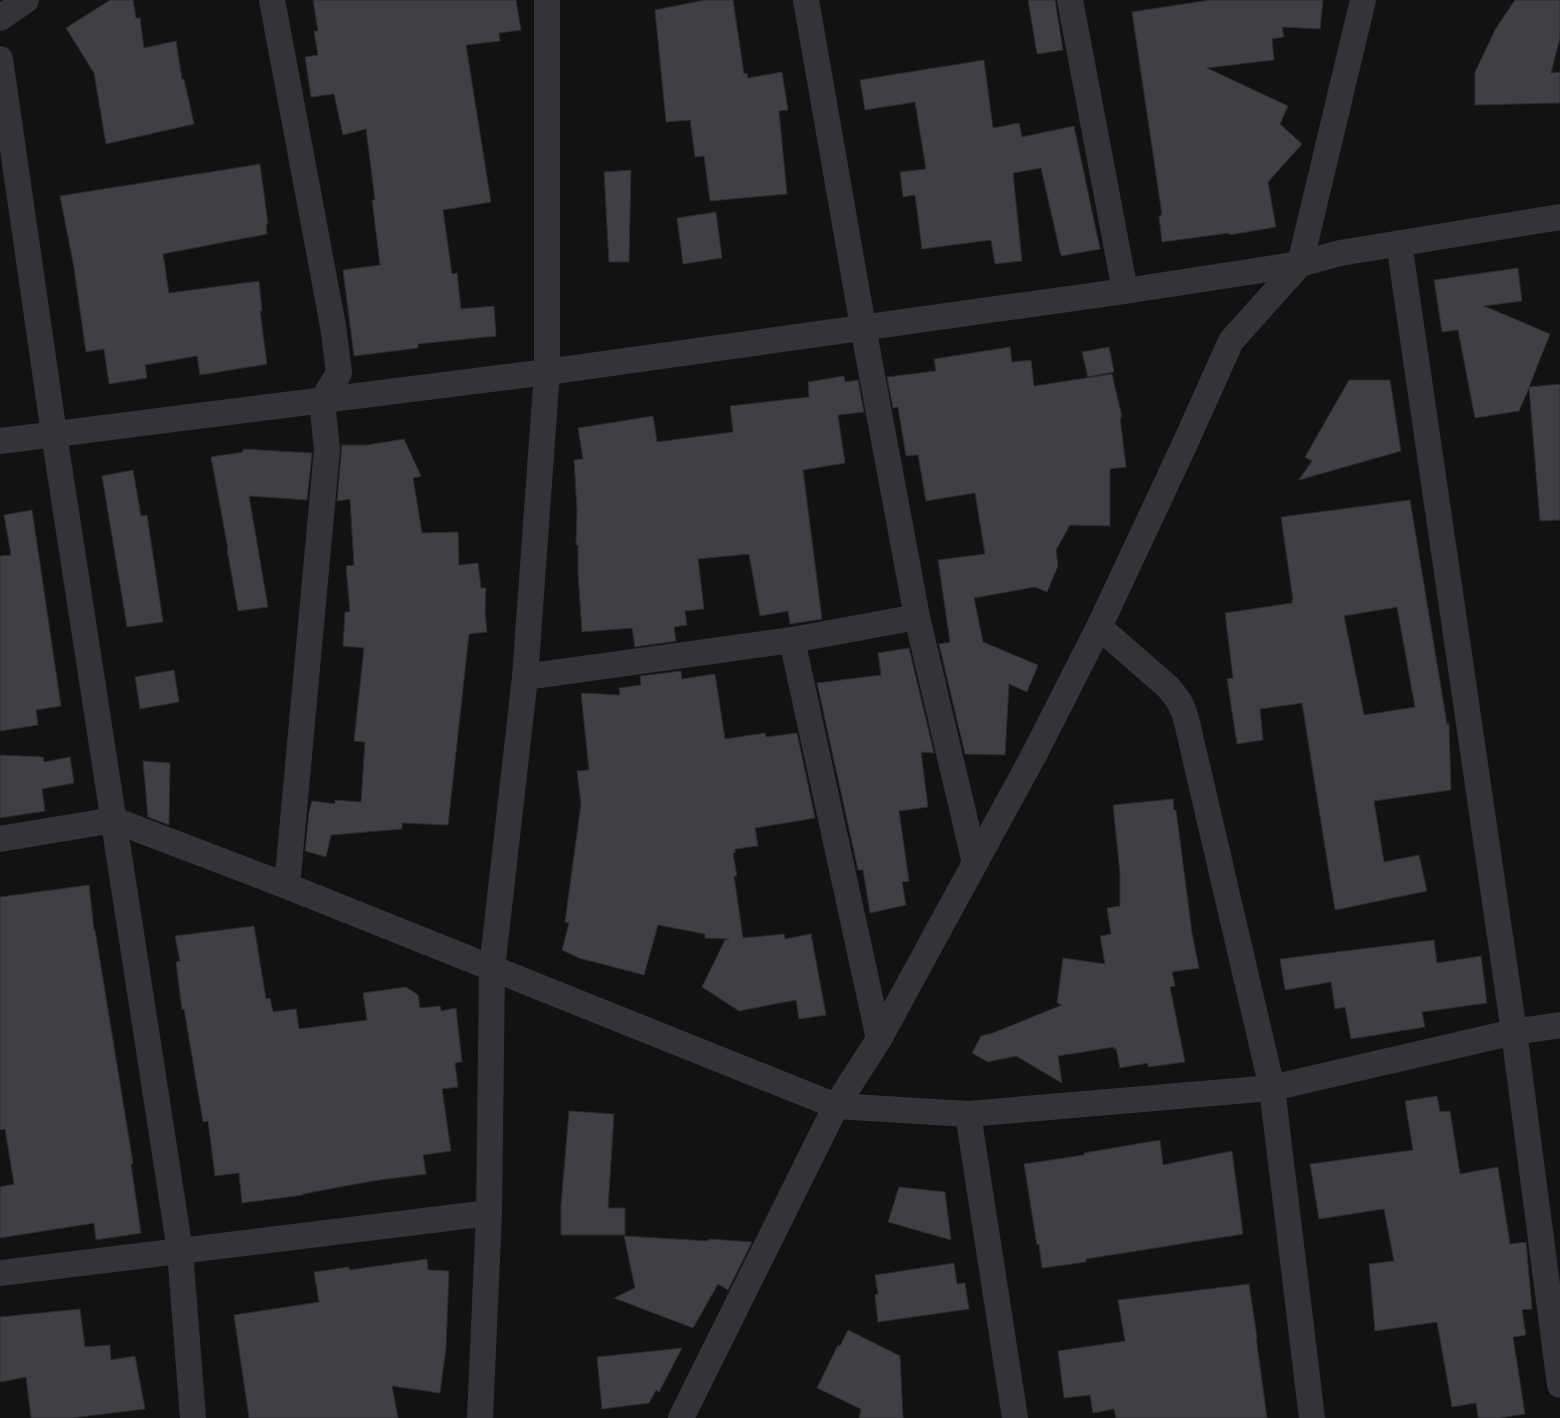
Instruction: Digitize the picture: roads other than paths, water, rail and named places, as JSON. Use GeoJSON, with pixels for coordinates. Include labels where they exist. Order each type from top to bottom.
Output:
{"type":"FeatureCollection","features":[{"type":"Feature","properties":{"kind":"street"},"geometry":{"type":"LineString","coordinates":[[0,18],[26,0]]}},
{"type":"Feature","properties":{"kind":"street"},"geometry":{"type":"LineString","coordinates":[[272,0],[333,326],[339,373],[322,401],[327,450],[287,886]]}},
{"type":"Feature","properties":{"kind":"street"},"geometry":{"type":"LineString","coordinates":[[480,1418],[489,1214],[492,969],[525,677],[547,372],[547,0]]}},
{"type":"Feature","properties":{"kind":"street"},"geometry":{"type":"LineString","coordinates":[[806,0],[863,327],[917,617],[975,863]]}},
{"type":"Feature","properties":{"kind":"street"},"geometry":{"type":"LineString","coordinates":[[1070,0],[1125,291]]}},
{"type":"Feature","properties":{"kind":"street"},"geometry":{"type":"LineString","coordinates":[[681,1418],[836,1106],[879,1038],[1035,753],[1099,626],[1231,342],[1300,264],[1363,0]]}},
{"type":"Feature","properties":{"kind":"street"},"geometry":{"type":"LineString","coordinates":[[0,59],[54,434],[180,1251],[193,1418]]}},
{"type":"Feature","properties":{"kind":"street"},"geometry":{"type":"LineString","coordinates":[[0,441],[547,372],[1125,291],[1300,264],[1340,253],[1560,217]]}},
{"type":"Feature","properties":{"kind":"street"},"geometry":{"type":"LineString","coordinates":[[1399,243],[1514,1032],[1560,1385]]}},
{"type":"Feature","properties":{"kind":"street"},"geometry":{"type":"LineString","coordinates":[[525,677],[792,640],[917,617]]}},
{"type":"Feature","properties":{"kind":"street"},"geometry":{"type":"LineString","coordinates":[[1099,626],[1168,687],[1184,712],[1272,1088],[1312,1418]]}},
{"type":"Feature","properties":{"kind":"street"},"geometry":{"type":"LineString","coordinates":[[792,640],[879,1038]]}},
{"type":"Feature","properties":{"kind":"street"},"geometry":{"type":"LineString","coordinates":[[0,839],[114,820],[287,886],[836,1106],[968,1114],[1272,1088],[1514,1032],[1560,1025]]}},
{"type":"Feature","properties":{"kind":"street"},"geometry":{"type":"LineString","coordinates":[[968,1114],[1015,1418]]}},
{"type":"Feature","properties":{"kind":"street"},"geometry":{"type":"LineString","coordinates":[[0,1273],[489,1214]]}}]}
